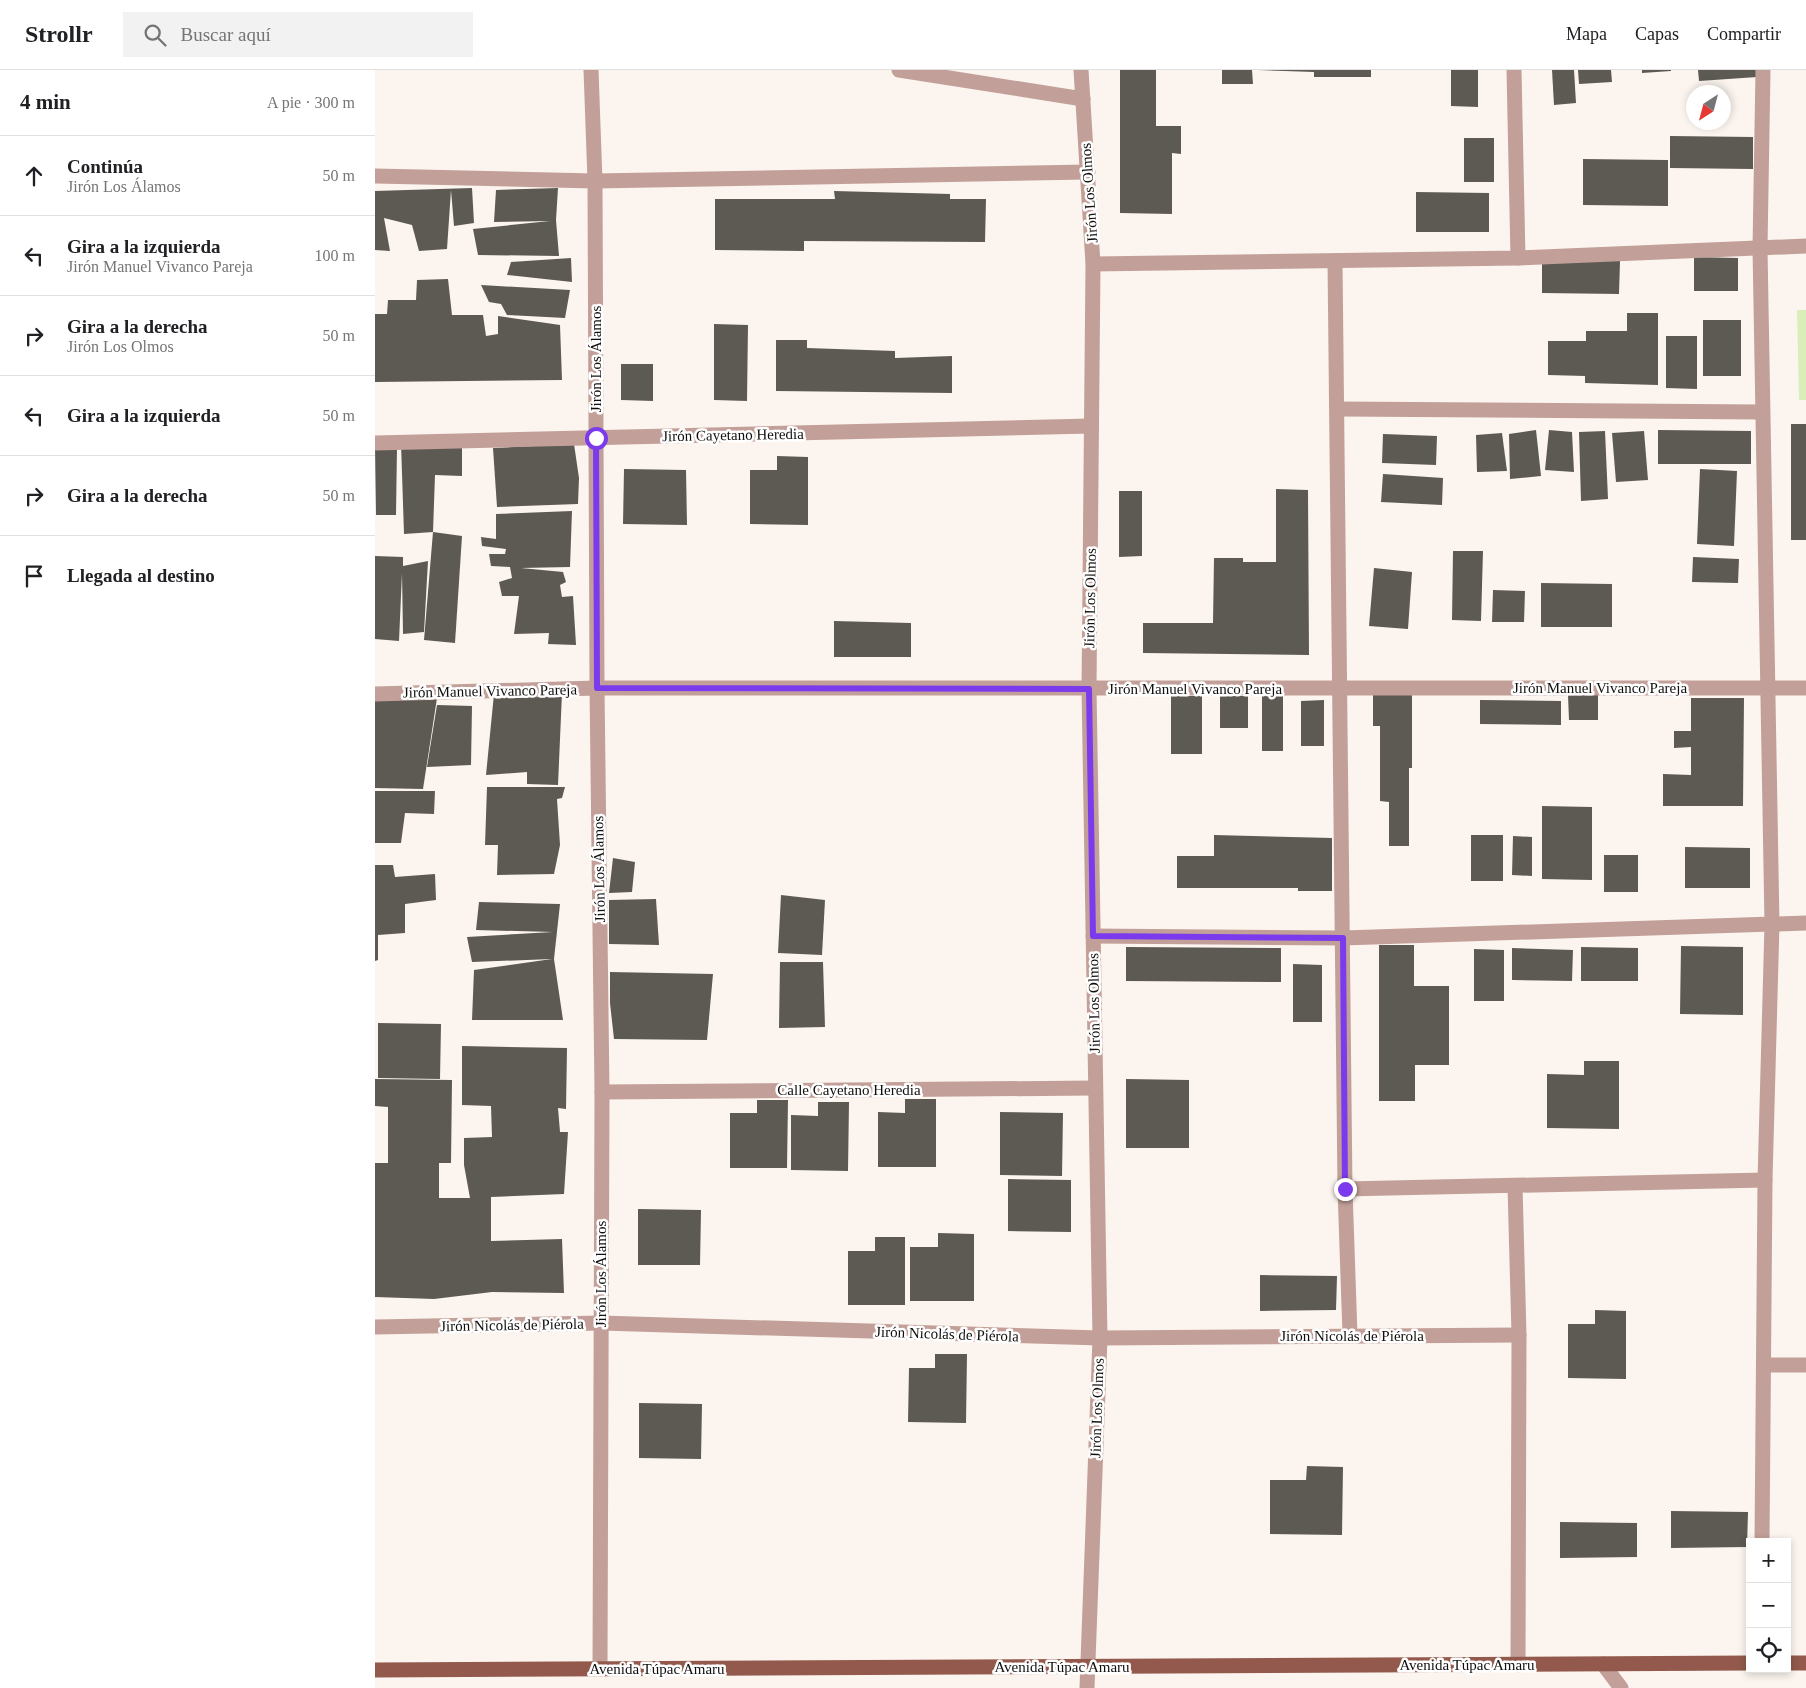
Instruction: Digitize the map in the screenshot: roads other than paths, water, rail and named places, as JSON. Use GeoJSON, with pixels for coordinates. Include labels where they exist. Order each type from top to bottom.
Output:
{"type":"FeatureCollection","features":[{"type":"Feature","properties":{"kind":"main road","name":"Avenida Túpac Amaru"},"geometry":{"type":"LineString","coordinates":[[375,1670],[1746,1663]]}},
{"type":"Feature","properties":{"kind":"main road"},"geometry":{"type":"LineString","coordinates":[[1791,1663],[1806,1663]]}},
{"type":"Feature","properties":{"kind":"street","name":"Jirón Los Álamos"},"geometry":{"type":"LineString","coordinates":[[591,70],[595,181],[597,688],[602,1092],[600,1669]]}},
{"type":"Feature","properties":{"kind":"street"},"geometry":{"type":"LineString","coordinates":[[899,70],[1083,99]]}},
{"type":"Feature","properties":{"kind":"street","name":"Jirón Los Olmos"},"geometry":{"type":"LineString","coordinates":[[1081,70],[1093,264],[1089,689],[1100,1338],[1087,1688]]}},
{"type":"Feature","properties":{"kind":"street"},"geometry":{"type":"LineString","coordinates":[[1514,70],[1518,258]]}},
{"type":"Feature","properties":{"kind":"street"},"geometry":{"type":"LineString","coordinates":[[1763,70],[1760,248],[1772,924],[1765,1180],[1763,1538]]}},
{"type":"Feature","properties":{"kind":"street"},"geometry":{"type":"LineString","coordinates":[[375,176],[595,181],[1087,172]]}},
{"type":"Feature","properties":{"kind":"street"},"geometry":{"type":"LineString","coordinates":[[1093,264],[1518,258],[1806,246]]}},
{"type":"Feature","properties":{"kind":"street"},"geometry":{"type":"LineString","coordinates":[[1335,260],[1339,409],[1339,688],[1345,1189],[1350,1335]]}},
{"type":"Feature","properties":{"kind":"street"},"geometry":{"type":"LineString","coordinates":[[1339,409],[1762,412]]}},
{"type":"Feature","properties":{"kind":"street","name":"Jirón Cayetano Heredia"},"geometry":{"type":"LineString","coordinates":[[375,443],[1091,426]]}},
{"type":"Feature","properties":{"kind":"street","name":"Jirón Manuel Vivanco Pareja"},"geometry":{"type":"LineString","coordinates":[[375,694],[597,688],[1806,688]]}},
{"type":"Feature","properties":{"kind":"street"},"geometry":{"type":"LineString","coordinates":[[1093,936],[1343,938],[1806,923]]}},
{"type":"Feature","properties":{"kind":"street","name":"Calle Cayetano Heredia"},"geometry":{"type":"LineString","coordinates":[[602,1092],[1095,1088]]}},
{"type":"Feature","properties":{"kind":"street"},"geometry":{"type":"LineString","coordinates":[[1345,1189],[1765,1180]]}},
{"type":"Feature","properties":{"kind":"street"},"geometry":{"type":"LineString","coordinates":[[1515,1186],[1519,1335],[1518,1664]]}},
{"type":"Feature","properties":{"kind":"street","name":"Jirón Nicolás de Piérola"},"geometry":{"type":"LineString","coordinates":[[375,1327],[601,1323],[1100,1338],[1519,1335]]}},
{"type":"Feature","properties":{"kind":"street"},"geometry":{"type":"LineString","coordinates":[[1763,1365],[1806,1365]]}},
{"type":"Feature","properties":{"kind":"street"},"geometry":{"type":"LineString","coordinates":[[1603,1664],[1621,1688]]}}]}
